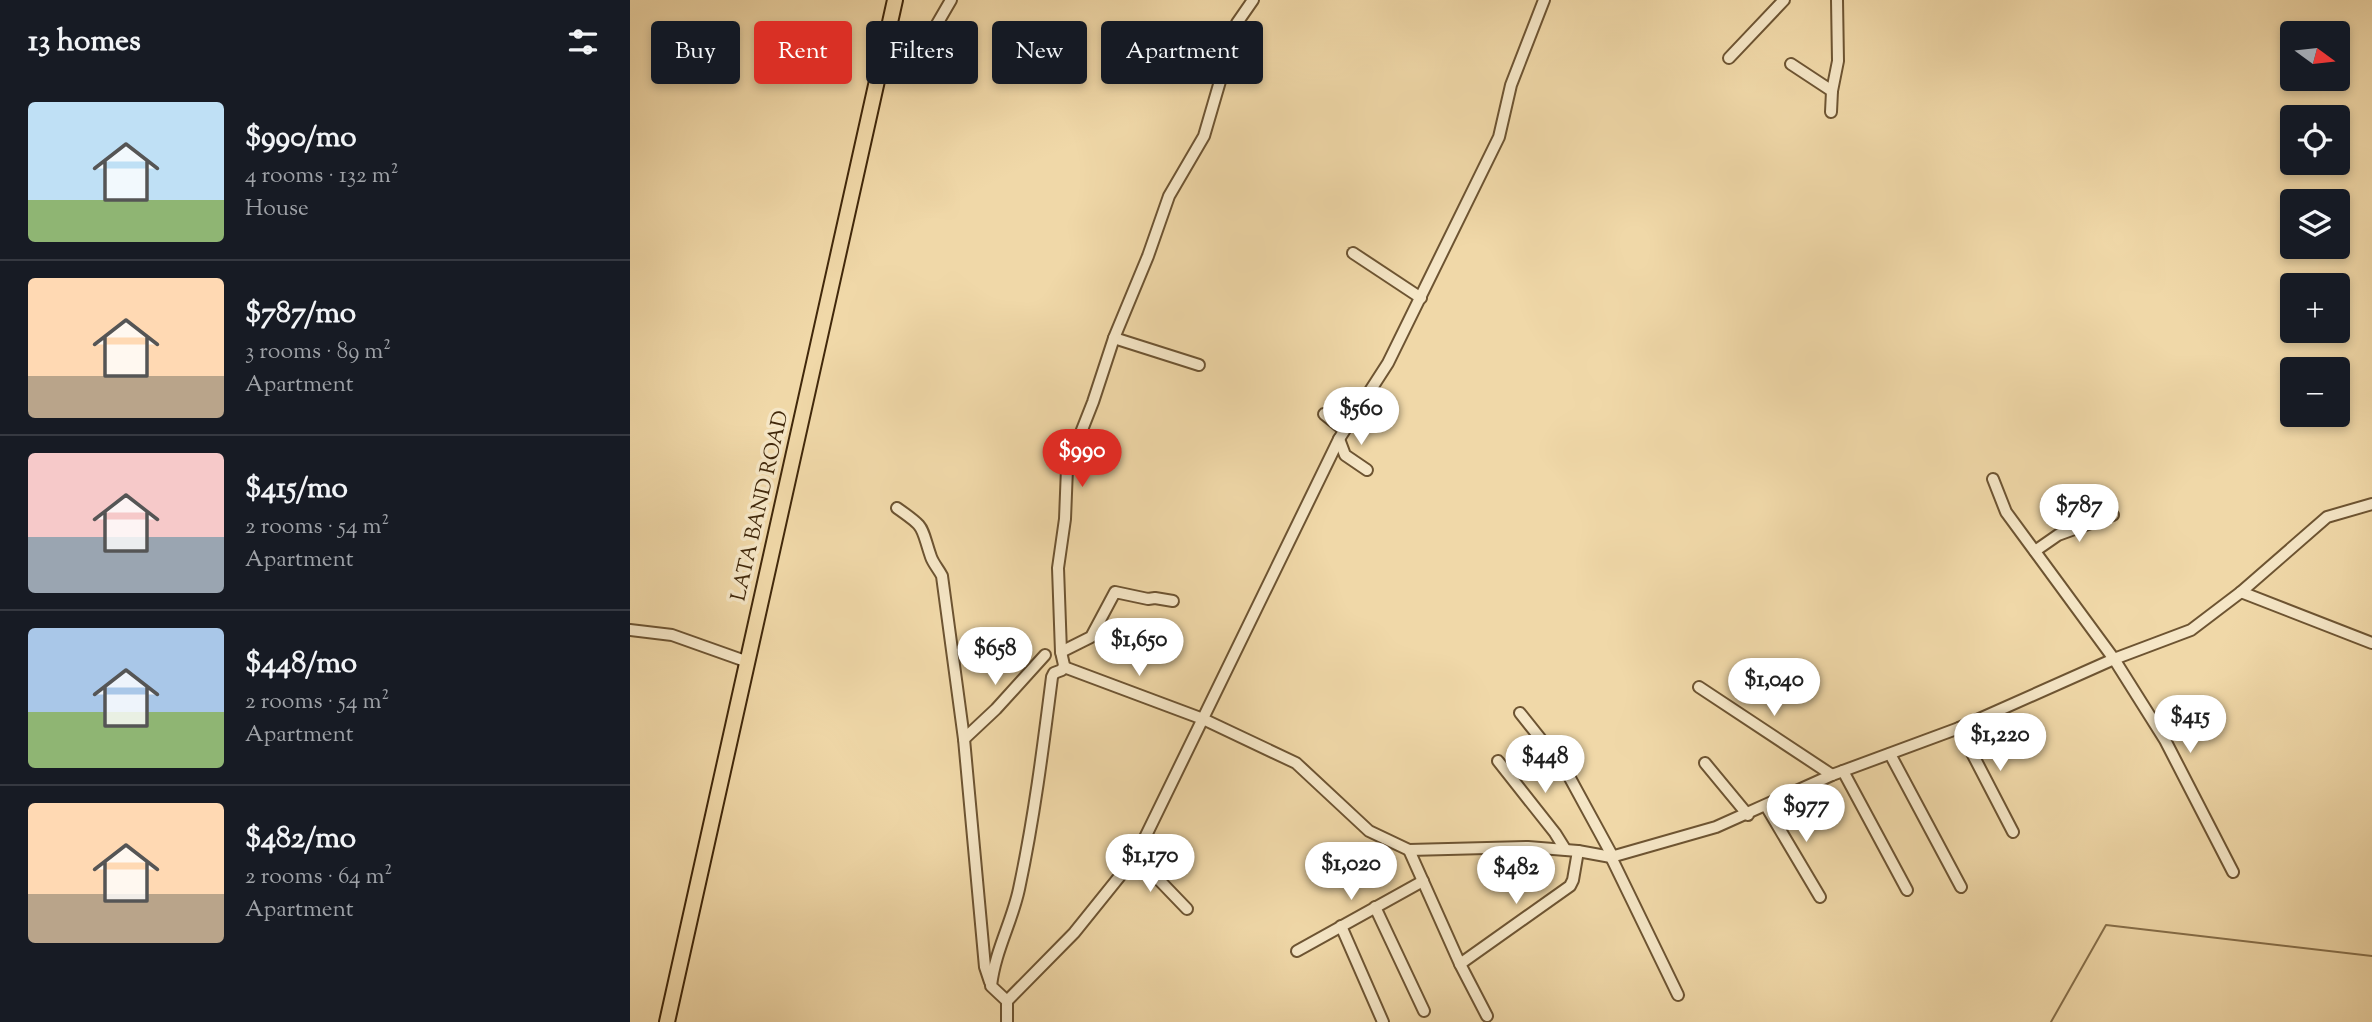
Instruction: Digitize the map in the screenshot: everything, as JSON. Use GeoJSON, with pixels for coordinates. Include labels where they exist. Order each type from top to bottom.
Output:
{"type":"FeatureCollection","features":[{"type":"Feature","properties":{"kind":"main road","name":"LATA BAND ROAD"},"geometry":{"type":"LineString","coordinates":[[891,21],[895,0]]}},
{"type":"Feature","properties":{"kind":"main road","name":"LATA BAND ROAD"},"geometry":{"type":"LineString","coordinates":[[667,1022],[877,84]]}},
{"type":"Feature","properties":{"kind":"street"},"geometry":{"type":"LineString","coordinates":[[938,21],[950,0]]}},
{"type":"Feature","properties":{"kind":"street"},"geometry":{"type":"LineString","coordinates":[[1064,667],[1058,568],[1065,519],[1067,468],[1169,196],[1204,136],[1237,23],[1253,0]]}},
{"type":"Feature","properties":{"kind":"street"},"geometry":{"type":"LineString","coordinates":[[1007,1022],[1007,1001],[1074,933],[1136,856],[1341,434],[1388,363],[1499,137],[1511,85],[1544,0]]}},
{"type":"Feature","properties":{"kind":"street"},"geometry":{"type":"LineString","coordinates":[[1729,58],[1784,0]]}},
{"type":"Feature","properties":{"kind":"street"},"geometry":{"type":"LineString","coordinates":[[1831,111],[1832,91],[1839,61],[1837,0]]}},
{"type":"Feature","properties":{"kind":"street"},"geometry":{"type":"LineString","coordinates":[[1791,64],[1832,91]]}},
{"type":"Feature","properties":{"kind":"street"},"geometry":{"type":"LineString","coordinates":[[1353,253],[1421,298]]}},
{"type":"Feature","properties":{"kind":"street"},"geometry":{"type":"LineString","coordinates":[[1114,338],[1199,365]]}},
{"type":"Feature","properties":{"kind":"street"},"geometry":{"type":"LineString","coordinates":[[1324,414],[1341,434],[1345,455],[1367,470]]}},
{"type":"Feature","properties":{"kind":"street"},"geometry":{"type":"LineString","coordinates":[[1993,479],[2006,512],[2114,659],[2165,740],[2233,872]]}},
{"type":"Feature","properties":{"kind":"street"},"geometry":{"type":"LineString","coordinates":[[1064,667],[1203,719],[1296,763],[1369,831],[1409,850],[1528,847],[1578,850],[1612,857],[1748,815],[1837,773],[1959,729],[2114,659],[2191,630],[2241,592],[2327,517],[2372,504]]}},
{"type":"Feature","properties":{"kind":"street"},"geometry":{"type":"LineString","coordinates":[[897,509],[925,531],[931,558],[942,576],[964,739],[985,967],[991,986],[1007,1001]]}},
{"type":"Feature","properties":{"kind":"street"},"geometry":{"type":"LineString","coordinates":[[2035,551],[2058,535],[2112,515]]}},
{"type":"Feature","properties":{"kind":"street"},"geometry":{"type":"LineString","coordinates":[[1061,652],[1091,637],[1115,592],[1173,601]]}},
{"type":"Feature","properties":{"kind":"street"},"geometry":{"type":"LineString","coordinates":[[2241,592],[2372,643]]}},
{"type":"Feature","properties":{"kind":"street"},"geometry":{"type":"LineString","coordinates":[[630,630],[672,635],[748,662]]}},
{"type":"Feature","properties":{"kind":"street"},"geometry":{"type":"LineString","coordinates":[[964,739],[996,709],[1045,654]]}},
{"type":"Feature","properties":{"kind":"street"},"geometry":{"type":"LineString","coordinates":[[991,986],[994,965],[1020,885],[1036,797],[1052,677],[1064,667]]}},
{"type":"Feature","properties":{"kind":"street"},"geometry":{"type":"LineString","coordinates":[[1699,687],[1837,773],[1908,890]]}},
{"type":"Feature","properties":{"kind":"street"},"geometry":{"type":"LineString","coordinates":[[1520,713],[1545,743],[1552,745],[1612,857],[1678,995]]}},
{"type":"Feature","properties":{"kind":"street"},"geometry":{"type":"LineString","coordinates":[[1959,729],[2013,832]]}},
{"type":"Feature","properties":{"kind":"street"},"geometry":{"type":"LineString","coordinates":[[1890,754],[1961,887]]}},
{"type":"Feature","properties":{"kind":"street"},"geometry":{"type":"LineString","coordinates":[[1498,761],[1565,849]]}},
{"type":"Feature","properties":{"kind":"street"},"geometry":{"type":"LineString","coordinates":[[1705,763],[1748,815]]}},
{"type":"Feature","properties":{"kind":"street"},"geometry":{"type":"LineString","coordinates":[[1766,806],[1820,897]]}},
{"type":"Feature","properties":{"kind":"street"},"geometry":{"type":"LineString","coordinates":[[1409,850],[1460,964],[1487,1016]]}},
{"type":"Feature","properties":{"kind":"street"},"geometry":{"type":"LineString","coordinates":[[1460,964],[1570,886],[1578,850]]}},
{"type":"Feature","properties":{"kind":"street"},"geometry":{"type":"LineString","coordinates":[[1136,856],[1187,909]]}},
{"type":"Feature","properties":{"kind":"street"},"geometry":{"type":"LineString","coordinates":[[1297,951],[1423,881]]}},
{"type":"Feature","properties":{"kind":"street"},"geometry":{"type":"LineString","coordinates":[[1375,907],[1424,1011]]}},
{"type":"Feature","properties":{"kind":"street"},"geometry":{"type":"LineString","coordinates":[[1341,926],[1383,1022]]}},
{"type":"Feature","properties":{"kind":"waterway"},"geometry":{"type":"LineString","coordinates":[[2051,1022],[2106,925],[2372,956]]}}]}
